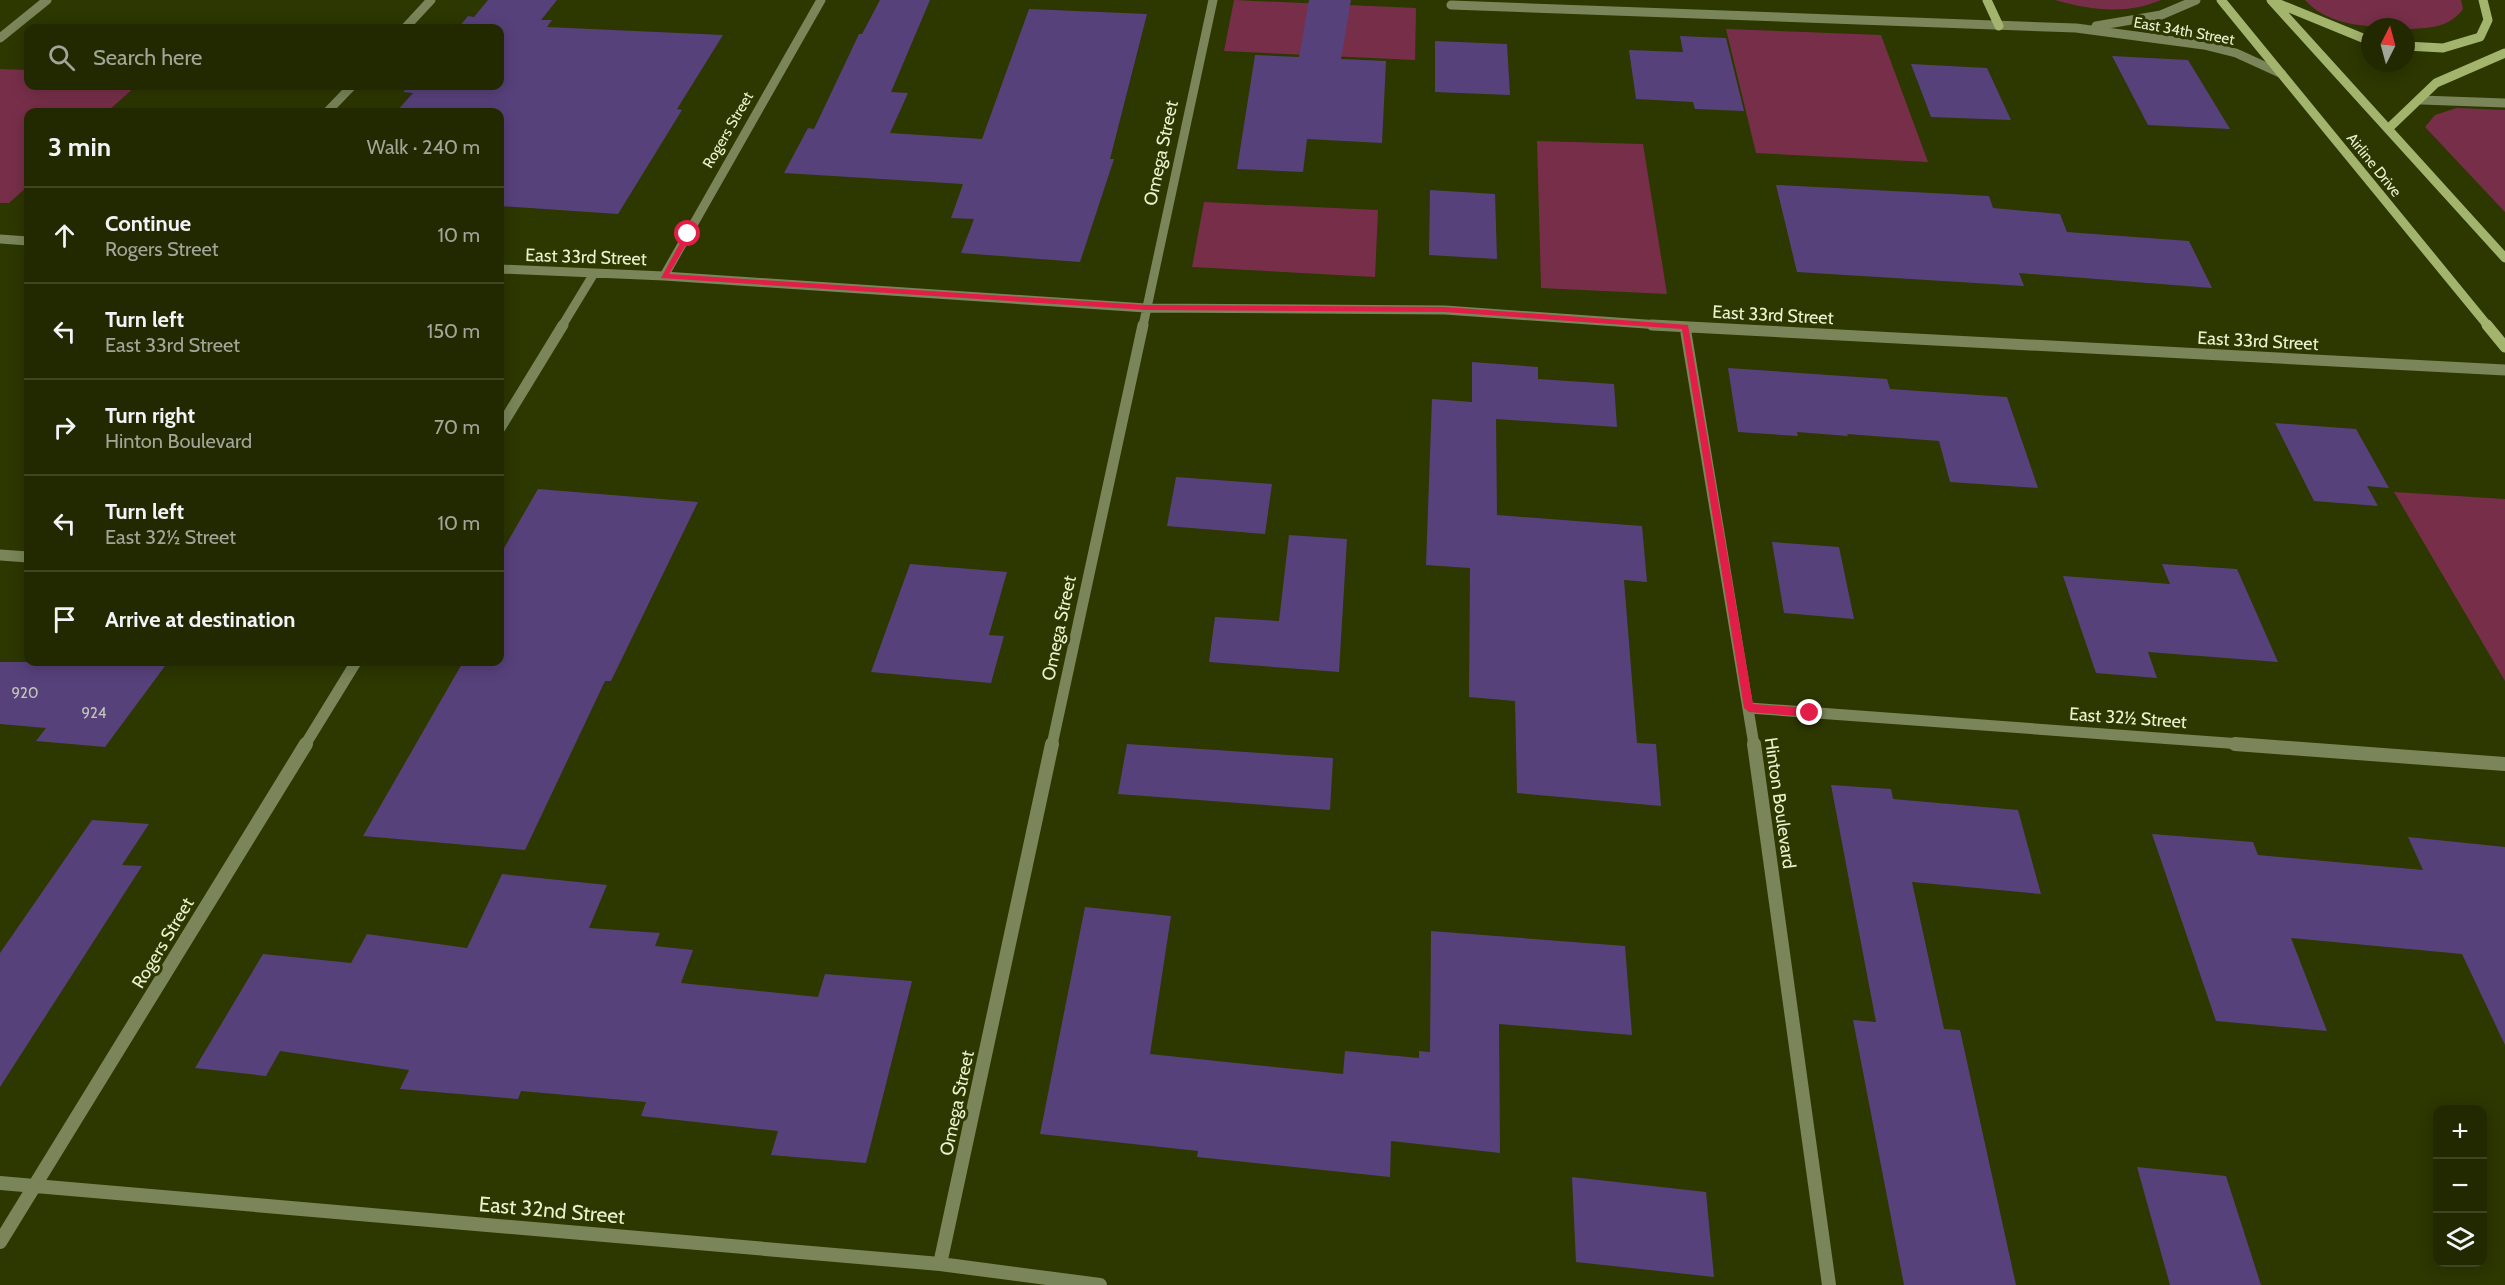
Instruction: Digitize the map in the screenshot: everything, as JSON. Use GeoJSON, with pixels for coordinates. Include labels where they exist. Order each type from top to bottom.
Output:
{"type":"FeatureCollection","features":[{"type":"Feature","properties":{"kind":"main road"},"geometry":{"type":"LineString","coordinates":[[1988,0],[1999,26]]}},
{"type":"Feature","properties":{"kind":"main road","name":"Airline Drive"},"geometry":{"type":"LineString","coordinates":[[2222,0],[2505,347]]}},
{"type":"Feature","properties":{"kind":"main road","name":"Airline Drive"},"geometry":{"type":"LineString","coordinates":[[2271,0],[2361,37]]}},
{"type":"Feature","properties":{"kind":"main road","name":"Airline Drive"},"geometry":{"type":"LineString","coordinates":[[2271,0],[2505,258]]}},
{"type":"Feature","properties":{"kind":"main road"},"geometry":{"type":"LineString","coordinates":[[2415,46],[2443,48],[2480,37],[2488,21],[2483,0]]}},
{"type":"Feature","properties":{"kind":"main road","name":"Airline Drive"},"geometry":{"type":"LineString","coordinates":[[2389,128],[2421,100],[2436,83],[2505,53]]}},
{"type":"Feature","properties":{"kind":"street"},"geometry":{"type":"LineString","coordinates":[[0,38],[47,0]]}},
{"type":"Feature","properties":{"kind":"street"},"geometry":{"type":"LineString","coordinates":[[409,24],[431,0]]}},
{"type":"Feature","properties":{"kind":"street","name":"Rogers Street"},"geometry":{"type":"LineString","coordinates":[[664,276],[821,0]]}},
{"type":"Feature","properties":{"kind":"street","name":"Omega Street"},"geometry":{"type":"LineString","coordinates":[[940,1264],[1213,0]]}},
{"type":"Feature","properties":{"kind":"street"},"geometry":{"type":"LineString","coordinates":[[1605,0],[1607,11]]}},
{"type":"Feature","properties":{"kind":"street","name":"East 34th Street"},"geometry":{"type":"LineString","coordinates":[[2076,28],[2161,15],[2196,0]]}},
{"type":"Feature","properties":{"kind":"street","name":"East 34th Street"},"geometry":{"type":"LineString","coordinates":[[1451,5],[2076,28],[2204,45],[2236,53],[2282,74]]}},
{"type":"Feature","properties":{"kind":"street"},"geometry":{"type":"LineString","coordinates":[[331,108],[348,90]]}},
{"type":"Feature","properties":{"kind":"street"},"geometry":{"type":"LineString","coordinates":[[2421,100],[2505,104]]}},
{"type":"Feature","properties":{"kind":"street"},"geometry":{"type":"LineString","coordinates":[[0,239],[24,241]]}},
{"type":"Feature","properties":{"kind":"street","name":"East 33rd Street"},"geometry":{"type":"LineString","coordinates":[[504,269],[593,275],[664,276],[1146,308],[1445,310],[1685,327],[2505,370]]}},
{"type":"Feature","properties":{"kind":"street"},"geometry":{"type":"LineString","coordinates":[[504,421],[593,275]]}},
{"type":"Feature","properties":{"kind":"street","name":"Hinton Boulevard"},"geometry":{"type":"LineString","coordinates":[[1685,327],[1749,708],[1829,1285]]}},
{"type":"Feature","properties":{"kind":"street"},"geometry":{"type":"LineString","coordinates":[[0,555],[24,557]]}},
{"type":"Feature","properties":{"kind":"street","name":"Rogers Street"},"geometry":{"type":"LineString","coordinates":[[0,1242],[354,666]]}},
{"type":"Feature","properties":{"kind":"street","name":"East 32½ Street"},"geometry":{"type":"LineString","coordinates":[[1749,708],[2505,764]]}},
{"type":"Feature","properties":{"kind":"street","name":"East 32nd Street"},"geometry":{"type":"LineString","coordinates":[[0,1183],[940,1264],[1100,1285]]}},
{"type":"Feature","properties":{"kind":"shaded area"},"geometry":{"type":"Polygon","coordinates":[[[1234,0],[1416,8],[1415,60],[1224,51],[1234,0]]]}},
{"type":"Feature","properties":{"kind":"shaded area"},"geometry":{"type":"Polygon","coordinates":[[[2055,0],[2161,0],[2135,8],[2108,9],[2055,0]]]}},
{"type":"Feature","properties":{"kind":"shaded area"},"geometry":{"type":"Polygon","coordinates":[[[2305,0],[2461,0],[2463,9],[2446,23],[2415,29],[2415,18],[2361,18],[2361,25],[2339,21],[2315,9],[2305,0]]]}},
{"type":"Feature","properties":{"kind":"shaded area"},"geometry":{"type":"Polygon","coordinates":[[[1726,29],[1881,35],[1928,162],[1756,153],[1726,29]]]}},
{"type":"Feature","properties":{"kind":"shaded area"},"geometry":{"type":"Polygon","coordinates":[[[0,69],[24,70],[24,90],[132,90],[111,108],[24,108],[24,190],[9,203],[0,203],[0,69]]]}},
{"type":"Feature","properties":{"kind":"shaded area"},"geometry":{"type":"Polygon","coordinates":[[[2457,108],[2505,110],[2505,212],[2425,127],[2435,115],[2457,108]]]}},
{"type":"Feature","properties":{"kind":"shaded area"},"geometry":{"type":"Polygon","coordinates":[[[1537,141],[1643,144],[1667,294],[1541,288],[1537,141]]]}},
{"type":"Feature","properties":{"kind":"shaded area"},"geometry":{"type":"Polygon","coordinates":[[[1204,202],[1378,210],[1375,277],[1192,267],[1204,202]]]}},
{"type":"Feature","properties":{"kind":"shaded area"},"geometry":{"type":"Polygon","coordinates":[[[2394,492],[2505,499],[2505,681],[2394,492]]]}},
{"type":"Feature","properties":{"kind":"building"},"geometry":{"type":"Polygon","coordinates":[[[488,0],[557,0],[541,20],[552,20],[547,27],[723,35],[677,109],[682,110],[618,214],[504,206],[504,108],[400,108],[413,93],[403,92],[405,90],[504,90],[504,24],[461,24],[468,16],[474,17],[488,0]]]}},
{"type":"Feature","properties":{"kind":"building"},"geometry":{"type":"Polygon","coordinates":[[[880,0],[930,0],[891,92],[908,93],[890,133],[982,139],[1029,9],[1147,14],[1110,159],[1114,159],[1080,262],[961,253],[974,219],[951,218],[963,184],[784,173],[808,128],[814,129],[859,34],[862,34],[880,0]]]}},
{"type":"Feature","properties":{"kind":"building"},"geometry":{"type":"Polygon","coordinates":[[[1309,0],[1351,0],[1341,59],[1386,61],[1382,143],[1307,139],[1303,172],[1237,169],[1255,55],[1299,57],[1309,0]]]}},
{"type":"Feature","properties":{"kind":"building"},"geometry":{"type":"Polygon","coordinates":[[[1680,36],[1726,38],[1744,111],[1695,109],[1693,102],[1636,99],[1629,50],[1683,52],[1680,36]]]}},
{"type":"Feature","properties":{"kind":"building"},"geometry":{"type":"Polygon","coordinates":[[[1435,41],[1507,44],[1510,95],[1435,92],[1435,41]]]}},
{"type":"Feature","properties":{"kind":"building"},"geometry":{"type":"Polygon","coordinates":[[[2112,56],[2188,60],[2230,129],[2148,125],[2112,56]]]}},
{"type":"Feature","properties":{"kind":"building"},"geometry":{"type":"Polygon","coordinates":[[[1911,64],[1987,68],[2011,120],[1931,117],[1911,64]]]}},
{"type":"Feature","properties":{"kind":"building"},"geometry":{"type":"Polygon","coordinates":[[[1776,185],[1989,196],[1993,208],[2060,214],[2067,232],[2189,241],[2212,288],[2019,273],[2024,286],[1797,272],[1776,185]]]}},
{"type":"Feature","properties":{"kind":"building"},"geometry":{"type":"Polygon","coordinates":[[[1430,190],[1495,194],[1497,259],[1429,255],[1430,190]]]}},
{"type":"Feature","properties":{"kind":"building"},"geometry":{"type":"Polygon","coordinates":[[[1472,362],[1538,367],[1538,379],[1614,384],[1617,427],[1496,419],[1497,515],[1642,526],[1647,582],[1624,580],[1637,743],[1656,744],[1661,806],[1517,793],[1515,701],[1469,697],[1470,568],[1426,565],[1432,399],[1472,402],[1472,362]]]}},
{"type":"Feature","properties":{"kind":"building"},"geometry":{"type":"Polygon","coordinates":[[[1728,368],[1887,379],[1890,389],[2007,397],[2038,488],[1950,482],[1939,441],[1847,434],[1848,436],[1797,432],[1798,436],[1738,432],[1728,368]]]}},
{"type":"Feature","properties":{"kind":"building"},"geometry":{"type":"Polygon","coordinates":[[[2275,423],[2356,429],[2389,488],[2367,486],[2378,506],[2314,501],[2275,423]]]}},
{"type":"Feature","properties":{"kind":"building"},"geometry":{"type":"Polygon","coordinates":[[[1176,477],[1272,484],[1265,534],[1167,526],[1176,477]]]}},
{"type":"Feature","properties":{"kind":"building"},"geometry":{"type":"Polygon","coordinates":[[[538,489],[698,502],[611,681],[605,681],[525,850],[363,836],[461,666],[504,666],[504,548],[538,489]]]}},
{"type":"Feature","properties":{"kind":"building"},"geometry":{"type":"Polygon","coordinates":[[[1289,535],[1347,539],[1339,672],[1209,662],[1215,617],[1279,621],[1289,535]]]}},
{"type":"Feature","properties":{"kind":"building"},"geometry":{"type":"Polygon","coordinates":[[[1772,542],[1839,547],[1854,619],[1784,613],[1772,542]]]}},
{"type":"Feature","properties":{"kind":"building"},"geometry":{"type":"Polygon","coordinates":[[[910,564],[1007,572],[989,635],[1004,636],[991,683],[871,672],[910,564]]]}},
{"type":"Feature","properties":{"kind":"building"},"geometry":{"type":"Polygon","coordinates":[[[2162,564],[2237,569],[2278,662],[2148,652],[2157,678],[2096,673],[2063,576],[2170,584],[2162,564]]]}},
{"type":"Feature","properties":{"kind":"building"},"geometry":{"type":"Polygon","coordinates":[[[0,662],[24,662],[24,666],[165,666],[105,747],[36,741],[46,728],[0,724],[0,662]]]}},
{"type":"Feature","properties":{"kind":"building"},"geometry":{"type":"Polygon","coordinates":[[[1127,744],[1333,758],[1330,810],[1118,794],[1127,744]]]}},
{"type":"Feature","properties":{"kind":"building"},"geometry":{"type":"Polygon","coordinates":[[[1831,785],[1891,789],[1893,799],[2018,810],[2041,894],[1912,882],[1944,1029],[1960,1030],[2016,1285],[1904,1285],[1853,1020],[1876,1022],[1831,785]]]}},
{"type":"Feature","properties":{"kind":"building"},"geometry":{"type":"Polygon","coordinates":[[[92,820],[149,824],[122,865],[142,866],[0,1087],[0,953],[92,820]]]}},
{"type":"Feature","properties":{"kind":"building"},"geometry":{"type":"Polygon","coordinates":[[[2152,834],[2253,842],[2258,855],[2423,870],[2408,837],[2505,847],[2505,1045],[2462,954],[2291,938],[2327,1031],[2216,1021],[2152,834]]]}},
{"type":"Feature","properties":{"kind":"building"},"geometry":{"type":"Polygon","coordinates":[[[502,874],[607,885],[589,928],[660,933],[655,946],[693,950],[681,983],[818,997],[825,974],[912,981],[866,1163],[771,1155],[778,1131],[641,1116],[646,1102],[521,1091],[518,1099],[400,1089],[409,1070],[280,1051],[266,1076],[195,1068],[263,954],[351,963],[367,934],[467,948],[502,874]]]}},
{"type":"Feature","properties":{"kind":"building"},"geometry":{"type":"Polygon","coordinates":[[[1085,907],[1171,916],[1150,1054],[1343,1074],[1345,1051],[1419,1058],[1419,1051],[1430,1052],[1431,931],[1625,946],[1632,1035],[1499,1024],[1500,1153],[1391,1141],[1390,1177],[1197,1157],[1198,1151],[1040,1134],[1085,907]]]}},
{"type":"Feature","properties":{"kind":"building"},"geometry":{"type":"Polygon","coordinates":[[[2137,1167],[2226,1176],[2261,1285],[2170,1285],[2137,1167]]]}},
{"type":"Feature","properties":{"kind":"building"},"geometry":{"type":"Polygon","coordinates":[[[1572,1177],[1706,1192],[1714,1277],[1576,1262],[1572,1177]]]}},
{"type":"Feature","properties":{"kind":"route"},"geometry":{"type":"LineString","coordinates":[[688,234],[664,276],[1146,308],[1445,310],[1685,327],[1749,708],[1810,713]]}}]}
